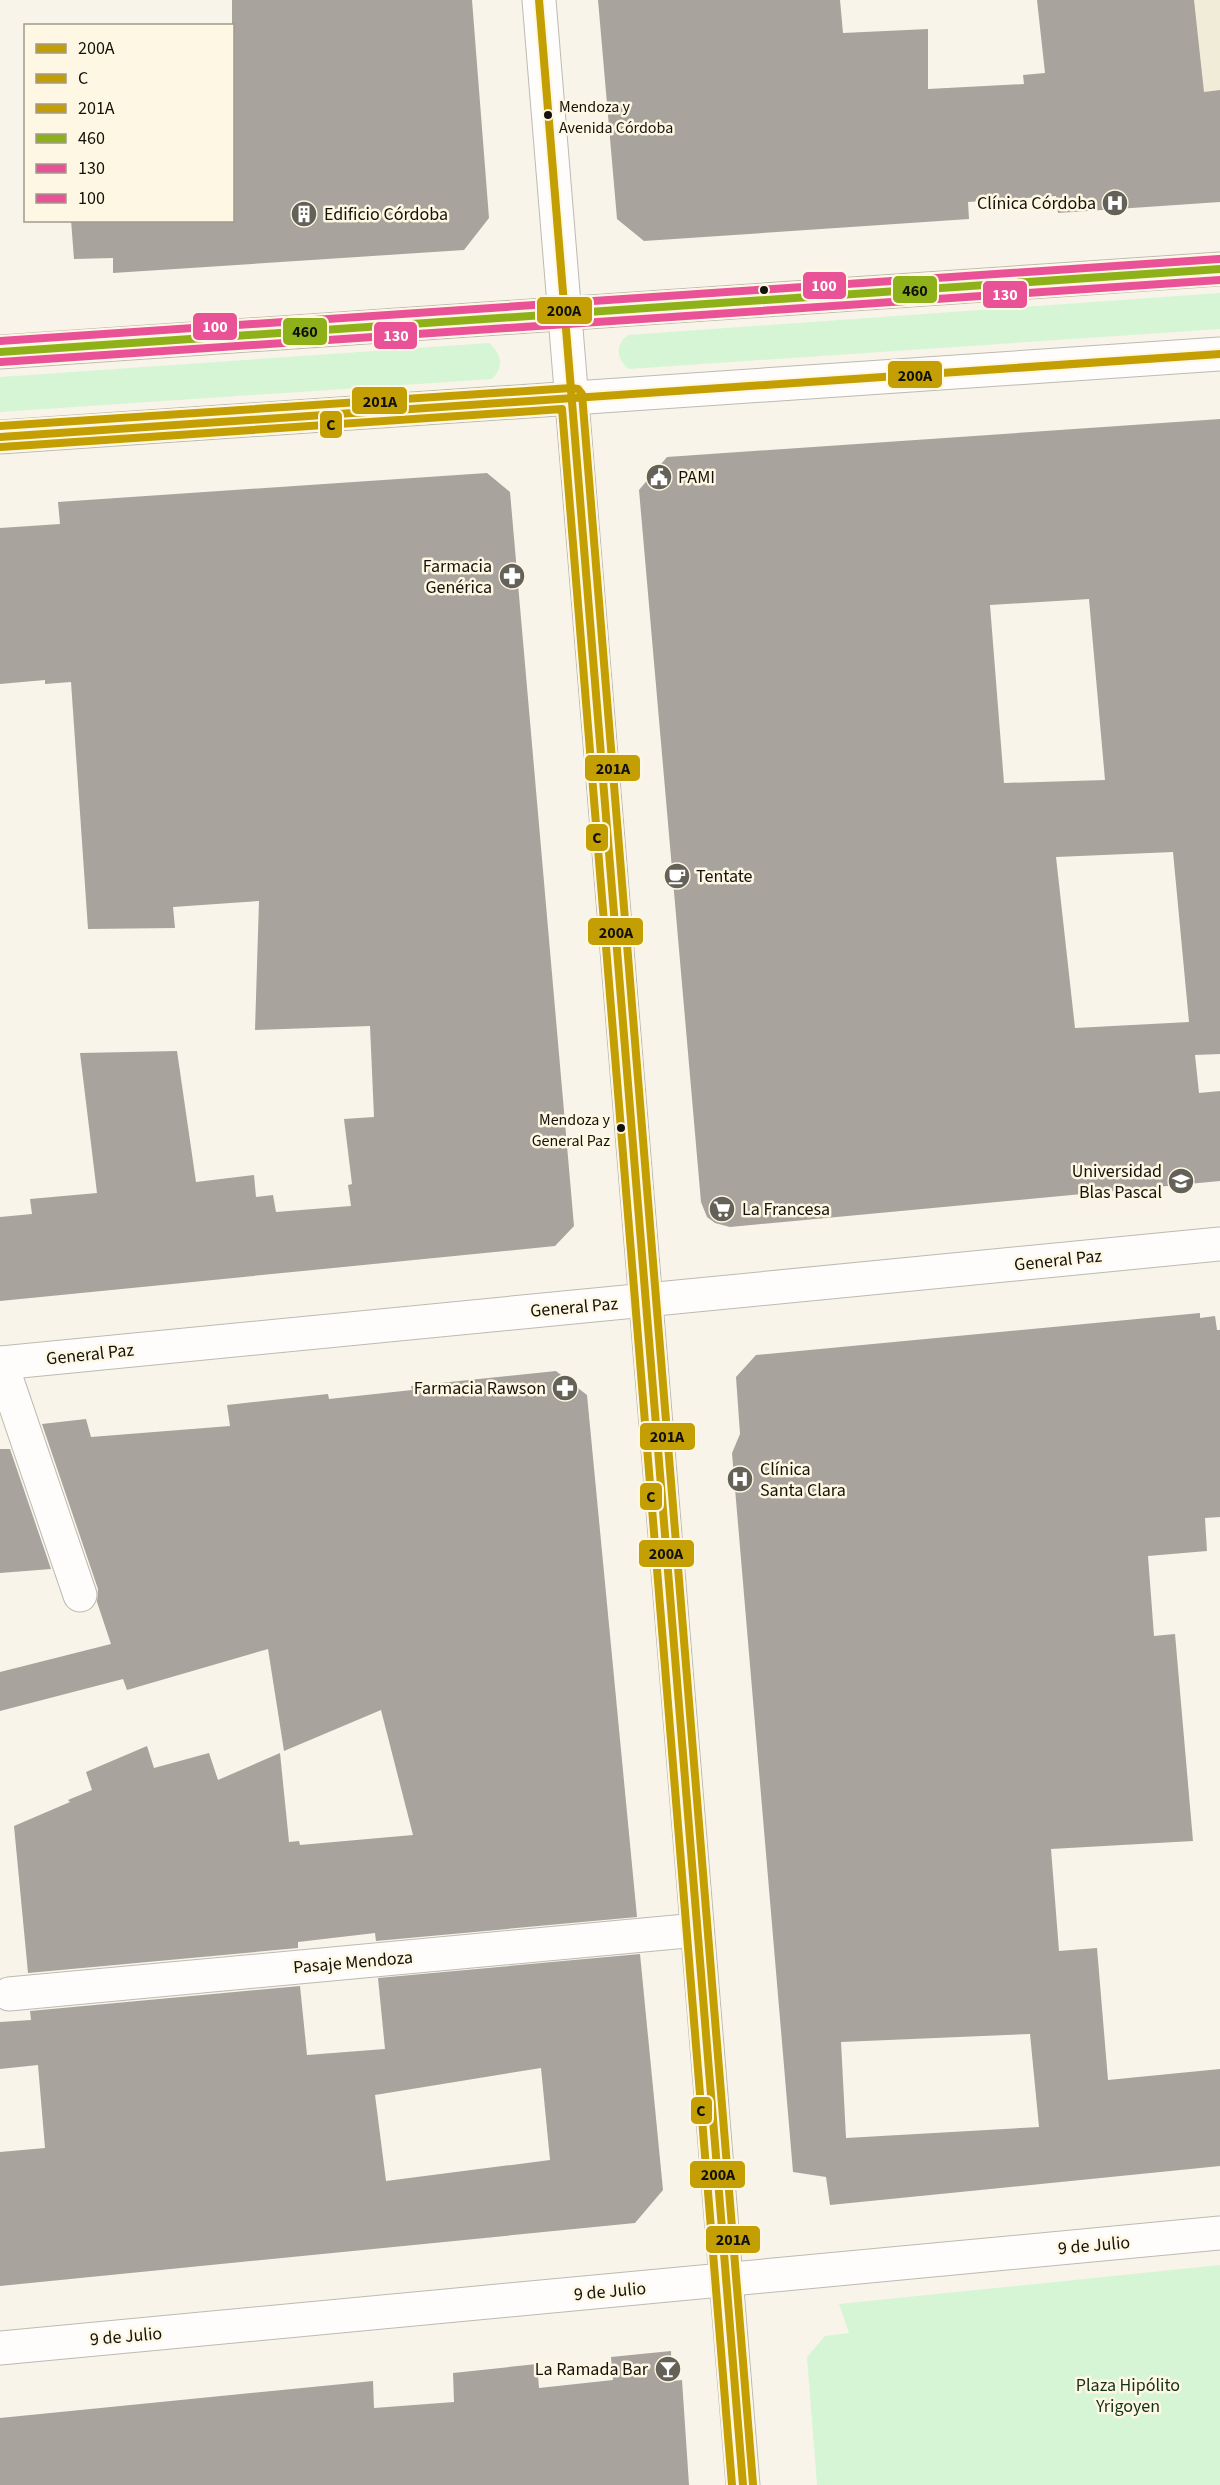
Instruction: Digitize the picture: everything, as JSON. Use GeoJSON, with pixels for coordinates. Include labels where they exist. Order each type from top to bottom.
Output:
{"type":"FeatureCollection","features":[{"type":"Feature","properties":{"kind":"street"},"geometry":{"type":"LineString","coordinates":[[539,0],[742,2485]]}},
{"type":"Feature","properties":{"kind":"street"},"geometry":{"type":"LineString","coordinates":[[0,352],[1220,269]]}},
{"type":"Feature","properties":{"kind":"street"},"geometry":{"type":"LineString","coordinates":[[0,437],[1220,354]]}},
{"type":"Feature","properties":{"kind":"street","name":"General Paz"},"geometry":{"type":"LineString","coordinates":[[1,1363],[1220,1244]]}},
{"type":"Feature","properties":{"kind":"street"},"geometry":{"type":"LineString","coordinates":[[1,1363],[80,1595]]}},
{"type":"Feature","properties":{"kind":"street","name":"Pasaje Mendoza"},"geometry":{"type":"LineString","coordinates":[[9,1994],[697,1930]]}},
{"type":"Feature","properties":{"kind":"street","name":"9 de Julio"},"geometry":{"type":"LineString","coordinates":[[0,2348],[1220,2233]]}},
{"type":"Feature","properties":{"kind":"shaded area"},"geometry":{"type":"Polygon","coordinates":[[[1153,0],[1220,0],[1220,202],[1153,0]]]}},
{"type":"Feature","properties":{"kind":"green space"},"geometry":{"type":"Polygon","coordinates":[[[1220,293],[1220,329],[629,369],[622,361],[619,352],[621,343],[628,335],[1220,293]]]}},
{"type":"Feature","properties":{"kind":"green space"},"geometry":{"type":"Polygon","coordinates":[[[489,343],[497,352],[500,361],[498,370],[492,379],[0,412],[0,377],[489,343]]]}},
{"type":"Feature","properties":{"kind":"green space","name":"Plaza Hipólito Yrigoyen"},"geometry":{"type":"Polygon","coordinates":[[[1220,2265],[1220,2485],[817,2485],[807,2357],[825,2336],[849,2333],[839,2304],[1220,2265]]]}},
{"type":"Feature","properties":{"kind":"building"},"geometry":{"type":"Polygon","coordinates":[[[232,0],[472,0],[489,218],[464,250],[113,273],[113,258],[74,259],[71,222],[234,222],[234,24],[232,24],[232,0]]]}},
{"type":"Feature","properties":{"kind":"building"},"geometry":{"type":"Polygon","coordinates":[[[598,0],[840,0],[843,33],[928,29],[928,89],[1024,84],[1023,75],[1045,73],[1037,0],[1194,0],[1204,92],[1220,90],[1220,202],[1058,213],[1056,196],[968,202],[969,219],[644,241],[617,219],[598,0]]]}},
{"type":"Feature","properties":{"kind":"building"},"geometry":{"type":"Polygon","coordinates":[[[1220,419],[1220,1054],[1195,1055],[1199,1093],[1220,1091],[1220,1181],[730,1227],[715,1223],[707,1217],[701,1202],[639,490],[667,457],[1220,419]],[[1089,599],[990,605],[1004,783],[1105,780],[1089,599]],[[1173,852],[1056,857],[1075,1028],[1189,1022],[1173,852]]]}},
{"type":"Feature","properties":{"kind":"building"},"geometry":{"type":"Polygon","coordinates":[[[487,473],[510,492],[574,1226],[555,1246],[0,1301],[0,1217],[32,1214],[30,1199],[97,1193],[80,1053],[177,1051],[196,1182],[254,1175],[256,1197],[273,1195],[276,1212],[351,1206],[348,1185],[352,1184],[344,1119],[374,1117],[370,1026],[255,1030],[259,901],[173,907],[175,928],[88,929],[71,682],[45,684],[45,680],[0,684],[0,528],[60,524],[58,502],[487,473]]]}},
{"type":"Feature","properties":{"kind":"building"},"geometry":{"type":"Polygon","coordinates":[[[1200,1313],[1200,1318],[1215,1316],[1217,1330],[1220,1330],[1220,1517],[1205,1518],[1207,1551],[1148,1556],[1154,1636],[1175,1634],[1193,1841],[1051,1849],[1059,1951],[1097,1948],[1108,2080],[1220,2069],[1220,2166],[830,2205],[826,2177],[793,2172],[732,1453],[740,1434],[736,1377],[756,1355],[1200,1313]],[[1030,2034],[841,2042],[846,2138],[1039,2127],[1030,2034]]]}},
{"type":"Feature","properties":{"kind":"building"},"geometry":{"type":"Polygon","coordinates":[[[556,1371],[587,1395],[637,1917],[376,1941],[375,1933],[298,1942],[298,1948],[28,1973],[14,1826],[92,1790],[86,1772],[147,1746],[154,1768],[209,1753],[218,1780],[280,1753],[289,1842],[299,1841],[300,1845],[413,1835],[381,1710],[284,1751],[268,1649],[127,1690],[123,1679],[0,1711],[0,1672],[111,1644],[97,1602],[98,1589],[42,1424],[86,1419],[91,1437],[230,1426],[227,1405],[328,1394],[329,1399],[412,1390],[411,1386],[556,1371]]]}},
{"type":"Feature","properties":{"kind":"building"},"geometry":{"type":"Polygon","coordinates":[[[0,1449],[10,1449],[51,1569],[0,1573],[0,1449]]]}},
{"type":"Feature","properties":{"kind":"building"},"geometry":{"type":"Polygon","coordinates":[[[640,1954],[663,2190],[635,2223],[0,2286],[0,2152],[45,2148],[38,2065],[0,2069],[0,2022],[31,2020],[30,2011],[300,1986],[307,2055],[385,2049],[378,1978],[640,1954]],[[541,2068],[375,2095],[386,2181],[550,2160],[541,2068]]]}},
{"type":"Feature","properties":{"kind":"building"},"geometry":{"type":"Polygon","coordinates":[[[671,2351],[672,2381],[682,2380],[689,2485],[0,2485],[0,2418],[373,2381],[374,2408],[454,2402],[453,2373],[537,2364],[539,2388],[613,2380],[611,2357],[671,2351]]]}},
{"type":"Feature","properties":{"kind":"transit line","name":"200A"},"geometry":{"type":"LineString","coordinates":[[539,0],[743,2485]]}},
{"type":"Feature","properties":{"kind":"transit line","name":"100"},"geometry":{"type":"LineString","coordinates":[[0,341],[1219,259]]}},
{"type":"Feature","properties":{"kind":"transit line","name":"460"},"geometry":{"type":"LineString","coordinates":[[0,352],[1220,269]]}},
{"type":"Feature","properties":{"kind":"transit line","name":"130"},"geometry":{"type":"LineString","coordinates":[[1,362],[1220,280]]}},
{"type":"Feature","properties":{"kind":"transit line","name":"200A"},"geometry":{"type":"LineString","coordinates":[[0,437],[1220,354]]}},
{"type":"Feature","properties":{"kind":"transit line","name":"201A"},"geometry":{"type":"LineString","coordinates":[[0,426],[571,388],[578,389],[582,394],[753,2484]]}},
{"type":"Feature","properties":{"kind":"transit line","name":"C"},"geometry":{"type":"LineString","coordinates":[[1,447],[562,409],[732,2485]]}},
{"type":"Feature","properties":{"kind":"place","name":"Mendoza y Avenida Córdoba"},"geometry":{"type":"Point","coordinates":[548,115]}},
{"type":"Feature","properties":{"kind":"place","name":"Clínica Córdoba"},"geometry":{"type":"Point","coordinates":[1115,203]}},
{"type":"Feature","properties":{"kind":"place","name":"Edificio Córdoba"},"geometry":{"type":"Point","coordinates":[304,214]}},
{"type":"Feature","properties":{"kind":"place","name":"PAMI"},"geometry":{"type":"Point","coordinates":[659,477]}},
{"type":"Feature","properties":{"kind":"place","name":"Farmacia Genérica"},"geometry":{"type":"Point","coordinates":[512,576]}},
{"type":"Feature","properties":{"kind":"place","name":"Tentate"},"geometry":{"type":"Point","coordinates":[677,876]}},
{"type":"Feature","properties":{"kind":"place","name":"Mendoza y General Paz"},"geometry":{"type":"Point","coordinates":[621,1128]}},
{"type":"Feature","properties":{"kind":"place","name":"Universidad Blas Pascal"},"geometry":{"type":"Point","coordinates":[1181,1181]}},
{"type":"Feature","properties":{"kind":"place","name":"La Francesa"},"geometry":{"type":"Point","coordinates":[722,1209]}},
{"type":"Feature","properties":{"kind":"place","name":"Farmacia Rawson"},"geometry":{"type":"Point","coordinates":[565,1388]}},
{"type":"Feature","properties":{"kind":"place","name":"Clínica Santa Clara"},"geometry":{"type":"Point","coordinates":[740,1479]}},
{"type":"Feature","properties":{"kind":"place","name":"La Ramada Bar"},"geometry":{"type":"Point","coordinates":[668,2369]}}]}
